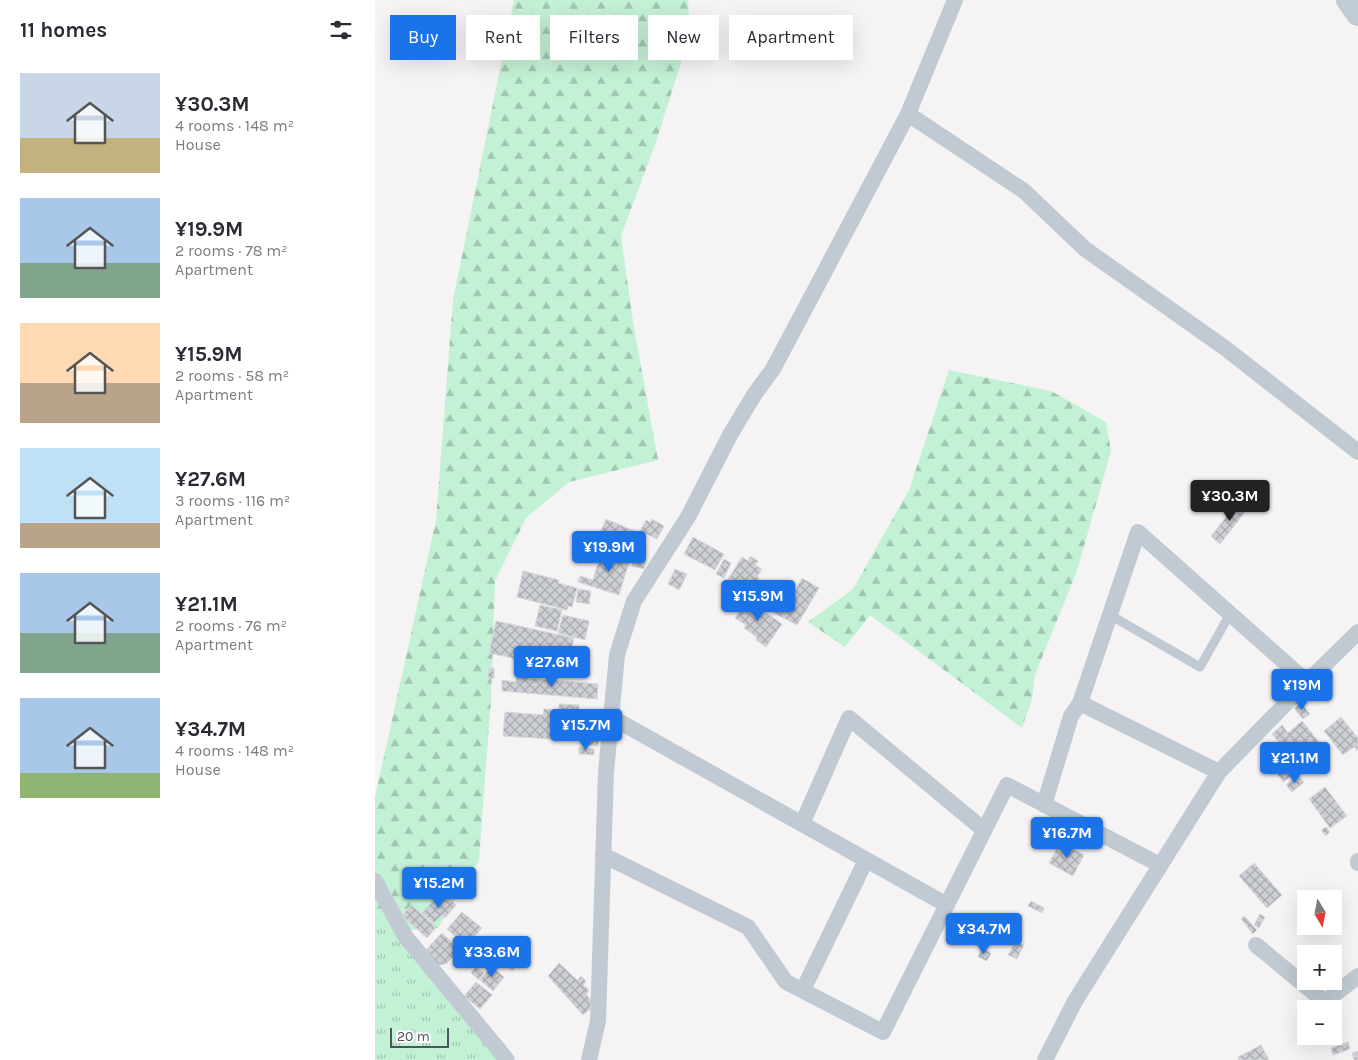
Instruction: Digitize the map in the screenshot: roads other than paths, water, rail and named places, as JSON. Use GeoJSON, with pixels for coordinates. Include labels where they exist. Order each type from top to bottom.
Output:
{"type":"FeatureCollection","features":[{"type":"Feature","properties":{"kind":"street"},"geometry":{"type":"LineString","coordinates":[[589,1060],[598,1021],[606,772],[617,654],[634,601],[687,517],[730,435],[754,395],[773,369],[908,114],[955,0]]}},
{"type":"Feature","properties":{"kind":"street"},"geometry":{"type":"LineString","coordinates":[[1348,0],[1358,14]]}},
{"type":"Feature","properties":{"kind":"street"},"geometry":{"type":"LineString","coordinates":[[908,114],[1024,191],[1085,249],[1225,348],[1358,452]]}},
{"type":"Feature","properties":{"kind":"street"},"geometry":{"type":"LineString","coordinates":[[1044,805],[1071,716],[1080,702],[1138,532],[1307,682]]}},
{"type":"Feature","properties":{"kind":"street"},"geometry":{"type":"LineString","coordinates":[[1045,1060],[1075,1000],[1219,772],[1307,682],[1355,642]]}},
{"type":"Feature","properties":{"kind":"street"},"geometry":{"type":"LineString","coordinates":[[1080,702],[1219,772]]}},
{"type":"Feature","properties":{"kind":"street"},"geometry":{"type":"LineString","coordinates":[[611,717],[947,905]]}},
{"type":"Feature","properties":{"kind":"street"},"geometry":{"type":"LineString","coordinates":[[802,824],[849,718],[984,830]]}},
{"type":"Feature","properties":{"kind":"street"},"geometry":{"type":"LineString","coordinates":[[603,855],[748,928],[786,982],[883,1032],[1007,784],[1160,865]]}},
{"type":"Feature","properties":{"kind":"street"},"geometry":{"type":"LineString","coordinates":[[803,990],[866,860]]}},
{"type":"Feature","properties":{"kind":"street"},"geometry":{"type":"LineString","coordinates":[[375,880],[405,936],[507,1060]]}},
{"type":"Feature","properties":{"kind":"street"},"geometry":{"type":"LineString","coordinates":[[1256,945],[1325,1002],[1358,976]]}},
{"type":"Feature","properties":{"kind":"lane"},"geometry":{"type":"LineString","coordinates":[[1110,615],[1199,667],[1230,614]]}}]}
